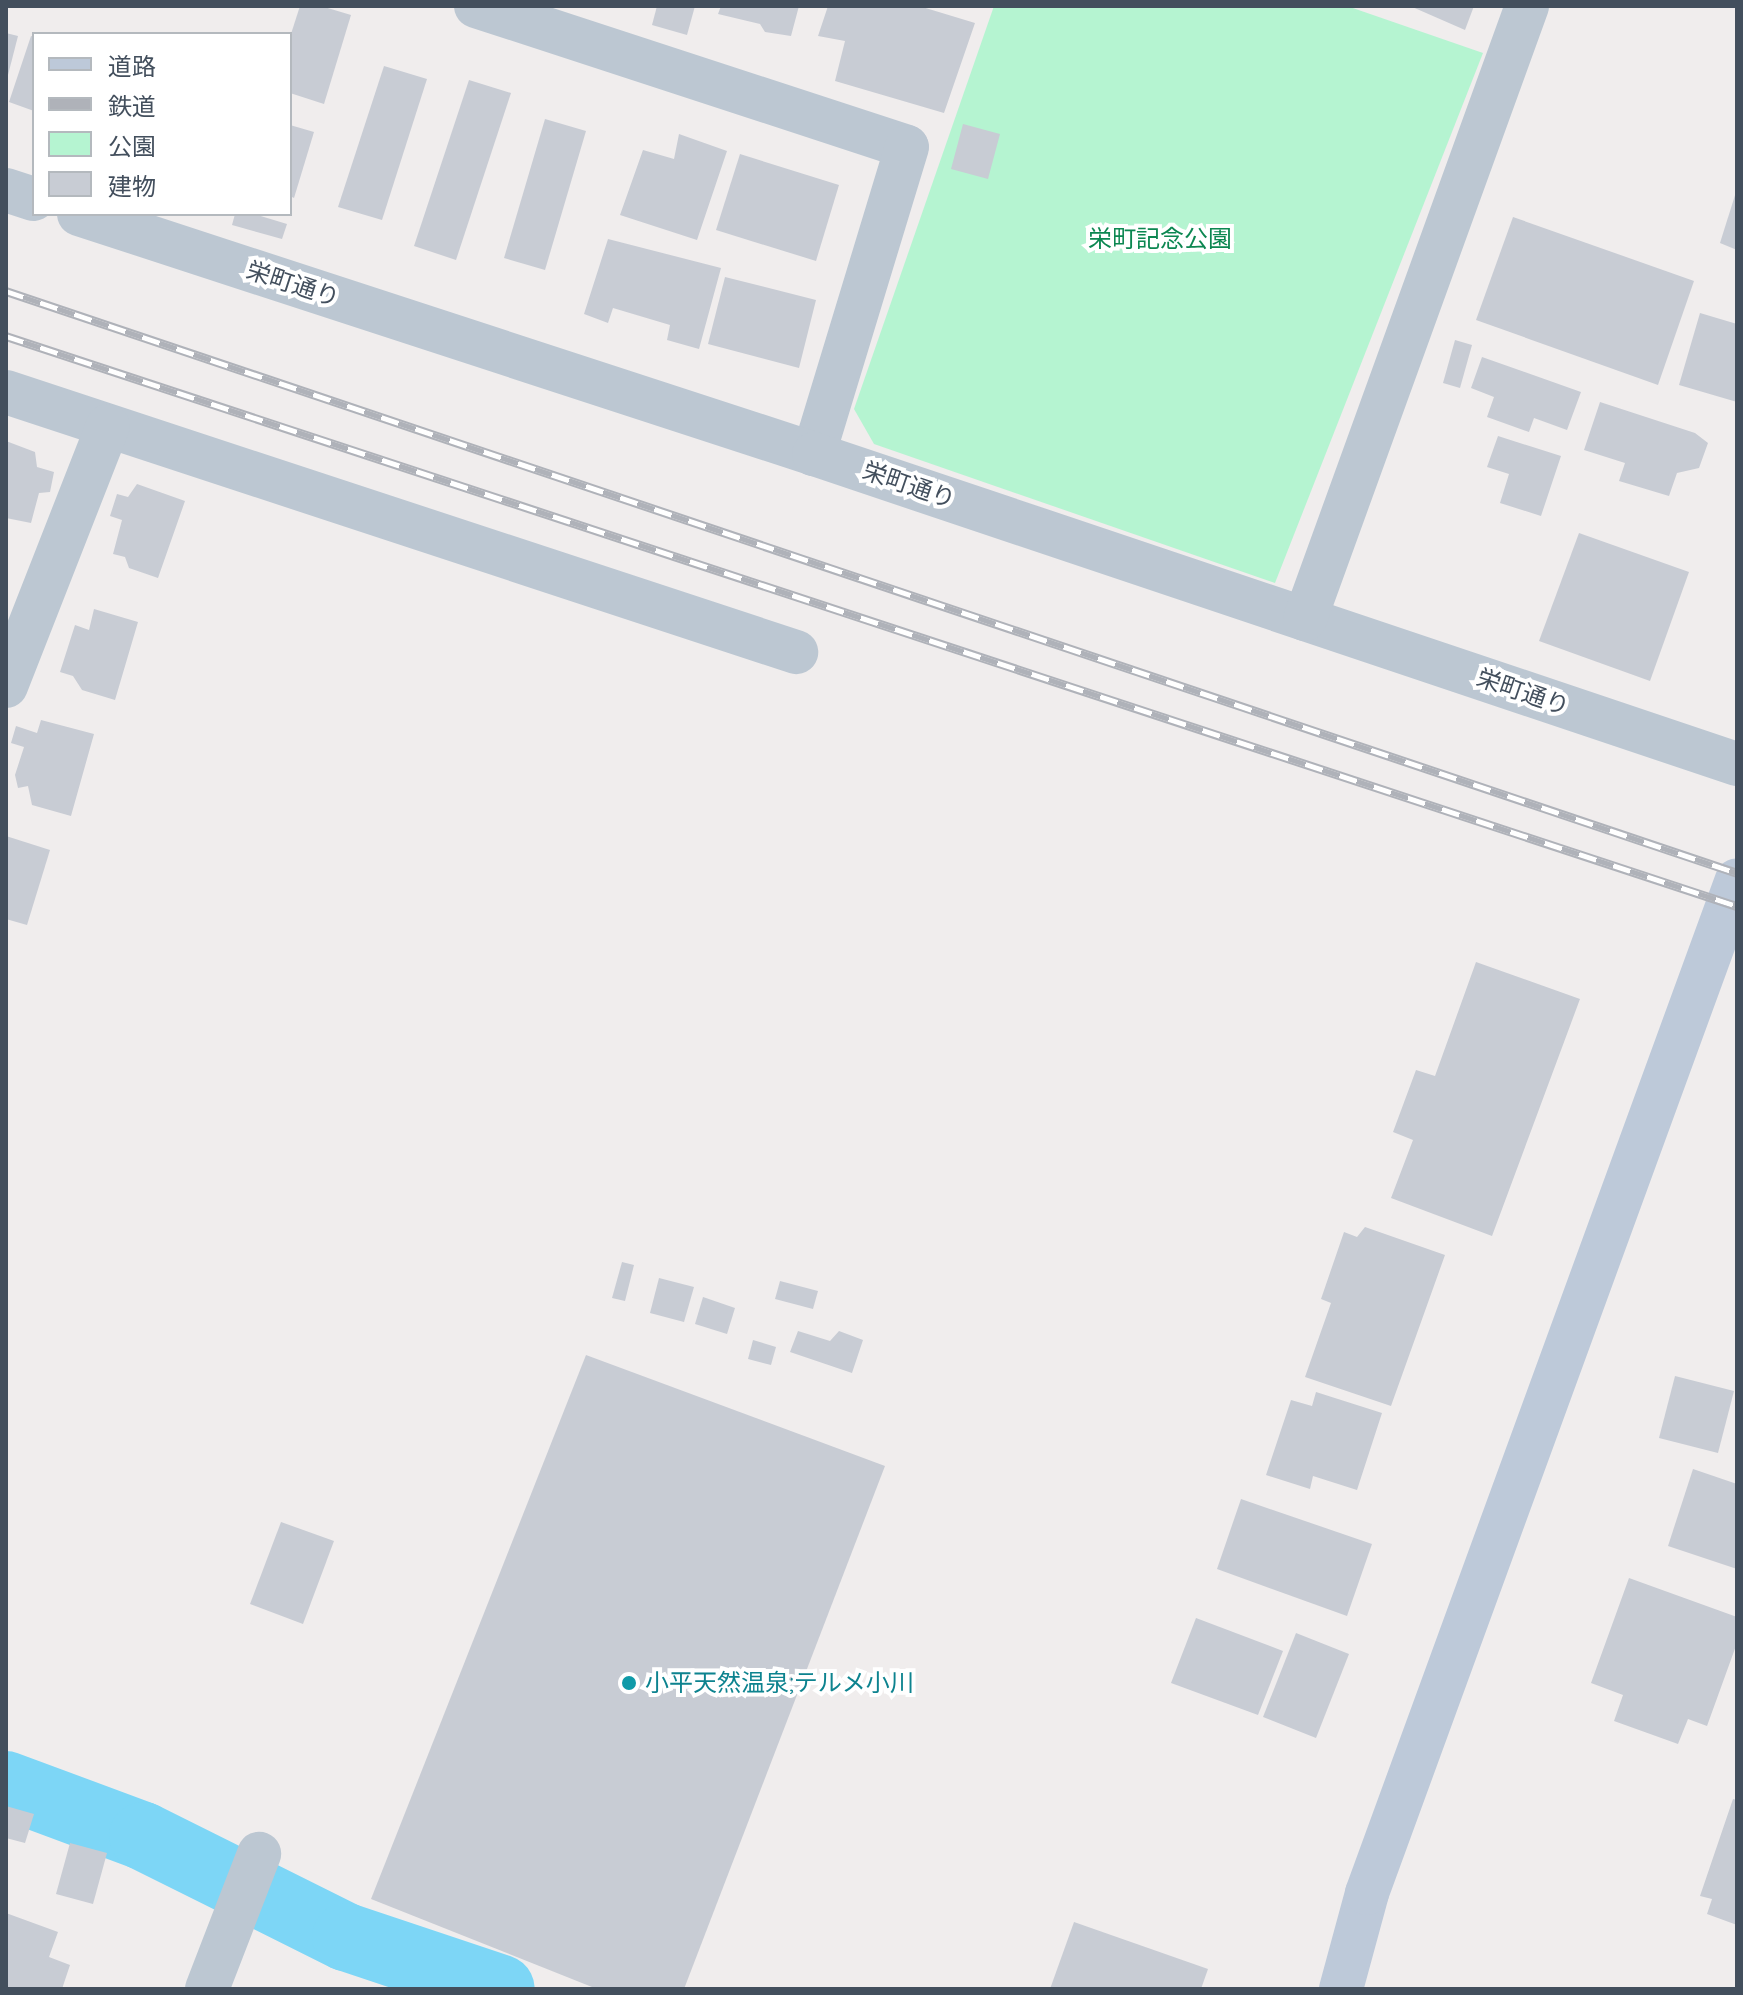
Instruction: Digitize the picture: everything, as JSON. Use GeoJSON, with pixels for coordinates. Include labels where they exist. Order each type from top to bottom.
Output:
{"type":"FeatureCollection","features":[{"type":"Feature","properties":{"kind":"street"},"geometry":{"type":"LineString","coordinates":[[476,6],[907,147],[814,454]]}},
{"type":"Feature","properties":{"kind":"street"},"geometry":{"type":"LineString","coordinates":[[1305,619],[1527,6]]}},
{"type":"Feature","properties":{"kind":"street"},"geometry":{"type":"LineString","coordinates":[[6,190],[32,198]]}},
{"type":"Feature","properties":{"kind":"street","name":"栄町通り"},"geometry":{"type":"LineString","coordinates":[[85,216],[814,454],[1737,764]]}},
{"type":"Feature","properties":{"kind":"street"},"geometry":{"type":"LineString","coordinates":[[6,392],[796,652]]}},
{"type":"Feature","properties":{"kind":"street"},"geometry":{"type":"LineString","coordinates":[[6,686],[108,426]]}},
{"type":"Feature","properties":{"kind":"street"},"geometry":{"type":"LineString","coordinates":[[1341,1989],[1367,1893],[1737,880]]}},
{"type":"Feature","properties":{"kind":"street"},"geometry":{"type":"LineString","coordinates":[[207,1989],[259,1854]]}},
{"type":"Feature","properties":{"kind":"green space","name":"栄町記念公園"},"geometry":{"type":"Polygon","coordinates":[[[994,6],[1347,6],[1483,53],[1275,583],[874,444],[854,409],[994,6]]]}},
{"type":"Feature","properties":{"kind":"building"},"geometry":{"type":"Polygon","coordinates":[[[300,6],[321,6],[351,15],[324,104],[292,94],[292,32],[300,6]]]}},
{"type":"Feature","properties":{"kind":"building"},"geometry":{"type":"Polygon","coordinates":[[[657,6],[695,6],[687,35],[652,25],[657,6]]]}},
{"type":"Feature","properties":{"kind":"building"},"geometry":{"type":"Polygon","coordinates":[[[721,6],[799,6],[791,36],[765,32],[760,24],[718,14],[721,6]]]}},
{"type":"Feature","properties":{"kind":"building"},"geometry":{"type":"Polygon","coordinates":[[[828,6],[919,6],[975,23],[944,113],[835,81],[845,41],[818,36],[828,6]]]}},
{"type":"Feature","properties":{"kind":"building"},"geometry":{"type":"Polygon","coordinates":[[[1410,6],[1474,6],[1465,30],[1410,6]]]}},
{"type":"Feature","properties":{"kind":"building"},"geometry":{"type":"Polygon","coordinates":[[[6,33],[18,36],[7,79],[6,79],[6,33]]]}},
{"type":"Feature","properties":{"kind":"building"},"geometry":{"type":"Polygon","coordinates":[[[31,36],[32,36],[32,110],[9,102],[31,36]]]}},
{"type":"Feature","properties":{"kind":"building"},"geometry":{"type":"Polygon","coordinates":[[[384,66],[427,79],[382,220],[338,207],[384,66]]]}},
{"type":"Feature","properties":{"kind":"building"},"geometry":{"type":"Polygon","coordinates":[[[469,80],[511,93],[456,260],[414,246],[469,80]]]}},
{"type":"Feature","properties":{"kind":"building"},"geometry":{"type":"Polygon","coordinates":[[[545,119],[586,131],[545,270],[504,258],[545,119]]]}},
{"type":"Feature","properties":{"kind":"building"},"geometry":{"type":"Polygon","coordinates":[[[963,124],[1000,134],[988,179],[951,169],[963,124]]]}},
{"type":"Feature","properties":{"kind":"building"},"geometry":{"type":"Polygon","coordinates":[[[292,126],[314,132],[292,197],[292,126]]]}},
{"type":"Feature","properties":{"kind":"building"},"geometry":{"type":"Polygon","coordinates":[[[679,134],[727,151],[697,240],[620,215],[643,150],[674,159],[679,134]]]}},
{"type":"Feature","properties":{"kind":"building"},"geometry":{"type":"Polygon","coordinates":[[[740,154],[839,185],[816,261],[716,230],[740,154]]]}},
{"type":"Feature","properties":{"kind":"building"},"geometry":{"type":"Polygon","coordinates":[[[1737,192],[1737,250],[1720,243],[1737,192]]]}},
{"type":"Feature","properties":{"kind":"building"},"geometry":{"type":"Polygon","coordinates":[[[234,216],[261,216],[287,224],[282,239],[232,225],[234,216]]]}},
{"type":"Feature","properties":{"kind":"building"},"geometry":{"type":"Polygon","coordinates":[[[1513,217],[1694,281],[1658,385],[1476,320],[1513,217]]]}},
{"type":"Feature","properties":{"kind":"building"},"geometry":{"type":"Polygon","coordinates":[[[608,239],[721,268],[699,349],[667,340],[670,325],[613,308],[608,323],[584,314],[608,239]]]}},
{"type":"Feature","properties":{"kind":"building"},"geometry":{"type":"Polygon","coordinates":[[[725,277],[816,300],[799,368],[708,344],[725,277]]]}},
{"type":"Feature","properties":{"kind":"building"},"geometry":{"type":"Polygon","coordinates":[[[1700,313],[1737,324],[1737,402],[1679,385],[1700,313]]]}},
{"type":"Feature","properties":{"kind":"building"},"geometry":{"type":"Polygon","coordinates":[[[1455,340],[1472,345],[1460,388],[1443,383],[1455,340]]]}},
{"type":"Feature","properties":{"kind":"building"},"geometry":{"type":"Polygon","coordinates":[[[1482,357],[1581,392],[1567,430],[1534,418],[1529,432],[1487,417],[1494,397],[1471,388],[1482,357]]]}},
{"type":"Feature","properties":{"kind":"building"},"geometry":{"type":"Polygon","coordinates":[[[1600,402],[1695,433],[1708,443],[1699,468],[1677,473],[1669,496],[1619,481],[1625,463],[1584,450],[1600,402]]]}},
{"type":"Feature","properties":{"kind":"building"},"geometry":{"type":"Polygon","coordinates":[[[1498,436],[1561,456],[1541,516],[1500,503],[1509,474],[1487,467],[1498,436]]]}},
{"type":"Feature","properties":{"kind":"building"},"geometry":{"type":"Polygon","coordinates":[[[6,441],[35,452],[37,467],[54,472],[50,492],[39,493],[31,523],[6,518],[6,441]]]}},
{"type":"Feature","properties":{"kind":"building"},"geometry":{"type":"Polygon","coordinates":[[[137,484],[185,501],[158,578],[129,568],[125,557],[113,554],[122,520],[110,516],[117,494],[128,497],[137,484]]]}},
{"type":"Feature","properties":{"kind":"building"},"geometry":{"type":"Polygon","coordinates":[[[1579,533],[1689,572],[1650,681],[1539,641],[1579,533]]]}},
{"type":"Feature","properties":{"kind":"building"},"geometry":{"type":"Polygon","coordinates":[[[94,609],[138,622],[115,700],[82,690],[73,676],[60,672],[75,625],[89,630],[94,609]]]}},
{"type":"Feature","properties":{"kind":"building"},"geometry":{"type":"Polygon","coordinates":[[[41,720],[94,734],[71,816],[32,805],[28,786],[18,788],[15,775],[24,747],[11,743],[16,726],[37,733],[41,720]]]}},
{"type":"Feature","properties":{"kind":"building"},"geometry":{"type":"Polygon","coordinates":[[[6,836],[50,850],[27,925],[6,919],[6,836]]]}},
{"type":"Feature","properties":{"kind":"building"},"geometry":{"type":"Polygon","coordinates":[[[1476,962],[1580,999],[1492,1236],[1391,1198],[1413,1140],[1393,1132],[1416,1070],[1435,1076],[1476,962]]]}},
{"type":"Feature","properties":{"kind":"building"},"geometry":{"type":"Polygon","coordinates":[[[1365,1227],[1445,1255],[1391,1406],[1305,1377],[1331,1303],[1321,1299],[1344,1232],[1357,1237],[1365,1227]]]}},
{"type":"Feature","properties":{"kind":"building"},"geometry":{"type":"Polygon","coordinates":[[[622,1262],[634,1265],[625,1301],[612,1298],[622,1262]]]}},
{"type":"Feature","properties":{"kind":"building"},"geometry":{"type":"Polygon","coordinates":[[[659,1278],[694,1287],[684,1322],[650,1313],[659,1278]]]}},
{"type":"Feature","properties":{"kind":"building"},"geometry":{"type":"Polygon","coordinates":[[[780,1281],[818,1291],[813,1309],[775,1299],[780,1281]]]}},
{"type":"Feature","properties":{"kind":"building"},"geometry":{"type":"Polygon","coordinates":[[[703,1297],[735,1308],[727,1334],[695,1324],[703,1297]]]}},
{"type":"Feature","properties":{"kind":"building"},"geometry":{"type":"Polygon","coordinates":[[[798,1331],[830,1341],[839,1331],[863,1340],[852,1373],[790,1352],[798,1331]]]}},
{"type":"Feature","properties":{"kind":"building"},"geometry":{"type":"Polygon","coordinates":[[[753,1340],[776,1347],[771,1365],[748,1359],[753,1340]]]}},
{"type":"Feature","properties":{"kind":"building","name":"小平天然温泉;テルメ小川"},"geometry":{"type":"Polygon","coordinates":[[[586,1355],[885,1466],[684,1989],[597,1989],[371,1899],[586,1355]]]}},
{"type":"Feature","properties":{"kind":"building"},"geometry":{"type":"Polygon","coordinates":[[[1675,1376],[1734,1391],[1718,1453],[1659,1438],[1675,1376]]]}},
{"type":"Feature","properties":{"kind":"building"},"geometry":{"type":"Polygon","coordinates":[[[1316,1392],[1382,1413],[1357,1490],[1313,1476],[1310,1489],[1266,1475],[1291,1400],[1312,1406],[1316,1392]]]}},
{"type":"Feature","properties":{"kind":"building"},"geometry":{"type":"Polygon","coordinates":[[[1693,1469],[1737,1484],[1737,1569],[1668,1546],[1693,1469]]]}},
{"type":"Feature","properties":{"kind":"building"},"geometry":{"type":"Polygon","coordinates":[[[1241,1499],[1372,1544],[1347,1616],[1217,1569],[1241,1499]]]}},
{"type":"Feature","properties":{"kind":"building"},"geometry":{"type":"Polygon","coordinates":[[[281,1522],[334,1541],[303,1624],[250,1604],[281,1522]]]}},
{"type":"Feature","properties":{"kind":"building"},"geometry":{"type":"Polygon","coordinates":[[[1629,1578],[1737,1617],[1737,1643],[1707,1726],[1688,1719],[1678,1744],[1614,1721],[1623,1695],[1591,1683],[1629,1578]]]}},
{"type":"Feature","properties":{"kind":"building"},"geometry":{"type":"Polygon","coordinates":[[[1196,1618],[1283,1651],[1258,1715],[1171,1683],[1196,1618]]]}},
{"type":"Feature","properties":{"kind":"building"},"geometry":{"type":"Polygon","coordinates":[[[1296,1633],[1349,1654],[1316,1738],[1263,1717],[1296,1633]]]}},
{"type":"Feature","properties":{"kind":"building"},"geometry":{"type":"Polygon","coordinates":[[[1733,1799],[1737,1800],[1737,1925],[1707,1914],[1712,1899],[1700,1896],[1733,1799]]]}},
{"type":"Feature","properties":{"kind":"building"},"geometry":{"type":"Polygon","coordinates":[[[6,1806],[34,1814],[25,1843],[6,1838],[6,1806]]]}},
{"type":"Feature","properties":{"kind":"building"},"geometry":{"type":"Polygon","coordinates":[[[70,1843],[107,1853],[93,1904],[56,1894],[70,1843]]]}},
{"type":"Feature","properties":{"kind":"building"},"geometry":{"type":"Polygon","coordinates":[[[6,1913],[58,1932],[49,1957],[70,1965],[62,1989],[6,1989],[6,1913]]]}},
{"type":"Feature","properties":{"kind":"building"},"geometry":{"type":"Polygon","coordinates":[[[1074,1922],[1208,1969],[1201,1989],[1050,1989],[1074,1922]]]}},
{"type":"Feature","properties":{"kind":"waterway"},"geometry":{"type":"LineString","coordinates":[[6,1785],[143,1836],[346,1937],[501,1989]]}},
{"type":"Feature","properties":{"kind":"railway"},"geometry":{"type":"LineString","coordinates":[[6,291],[1737,873]]}},
{"type":"Feature","properties":{"kind":"railway"},"geometry":{"type":"LineString","coordinates":[[6,336],[1737,906]]}},
{"type":"Feature","properties":{"kind":"place","name":"小平天然温泉;テルメ小川"},"geometry":{"type":"Point","coordinates":[629,1683]}}]}
